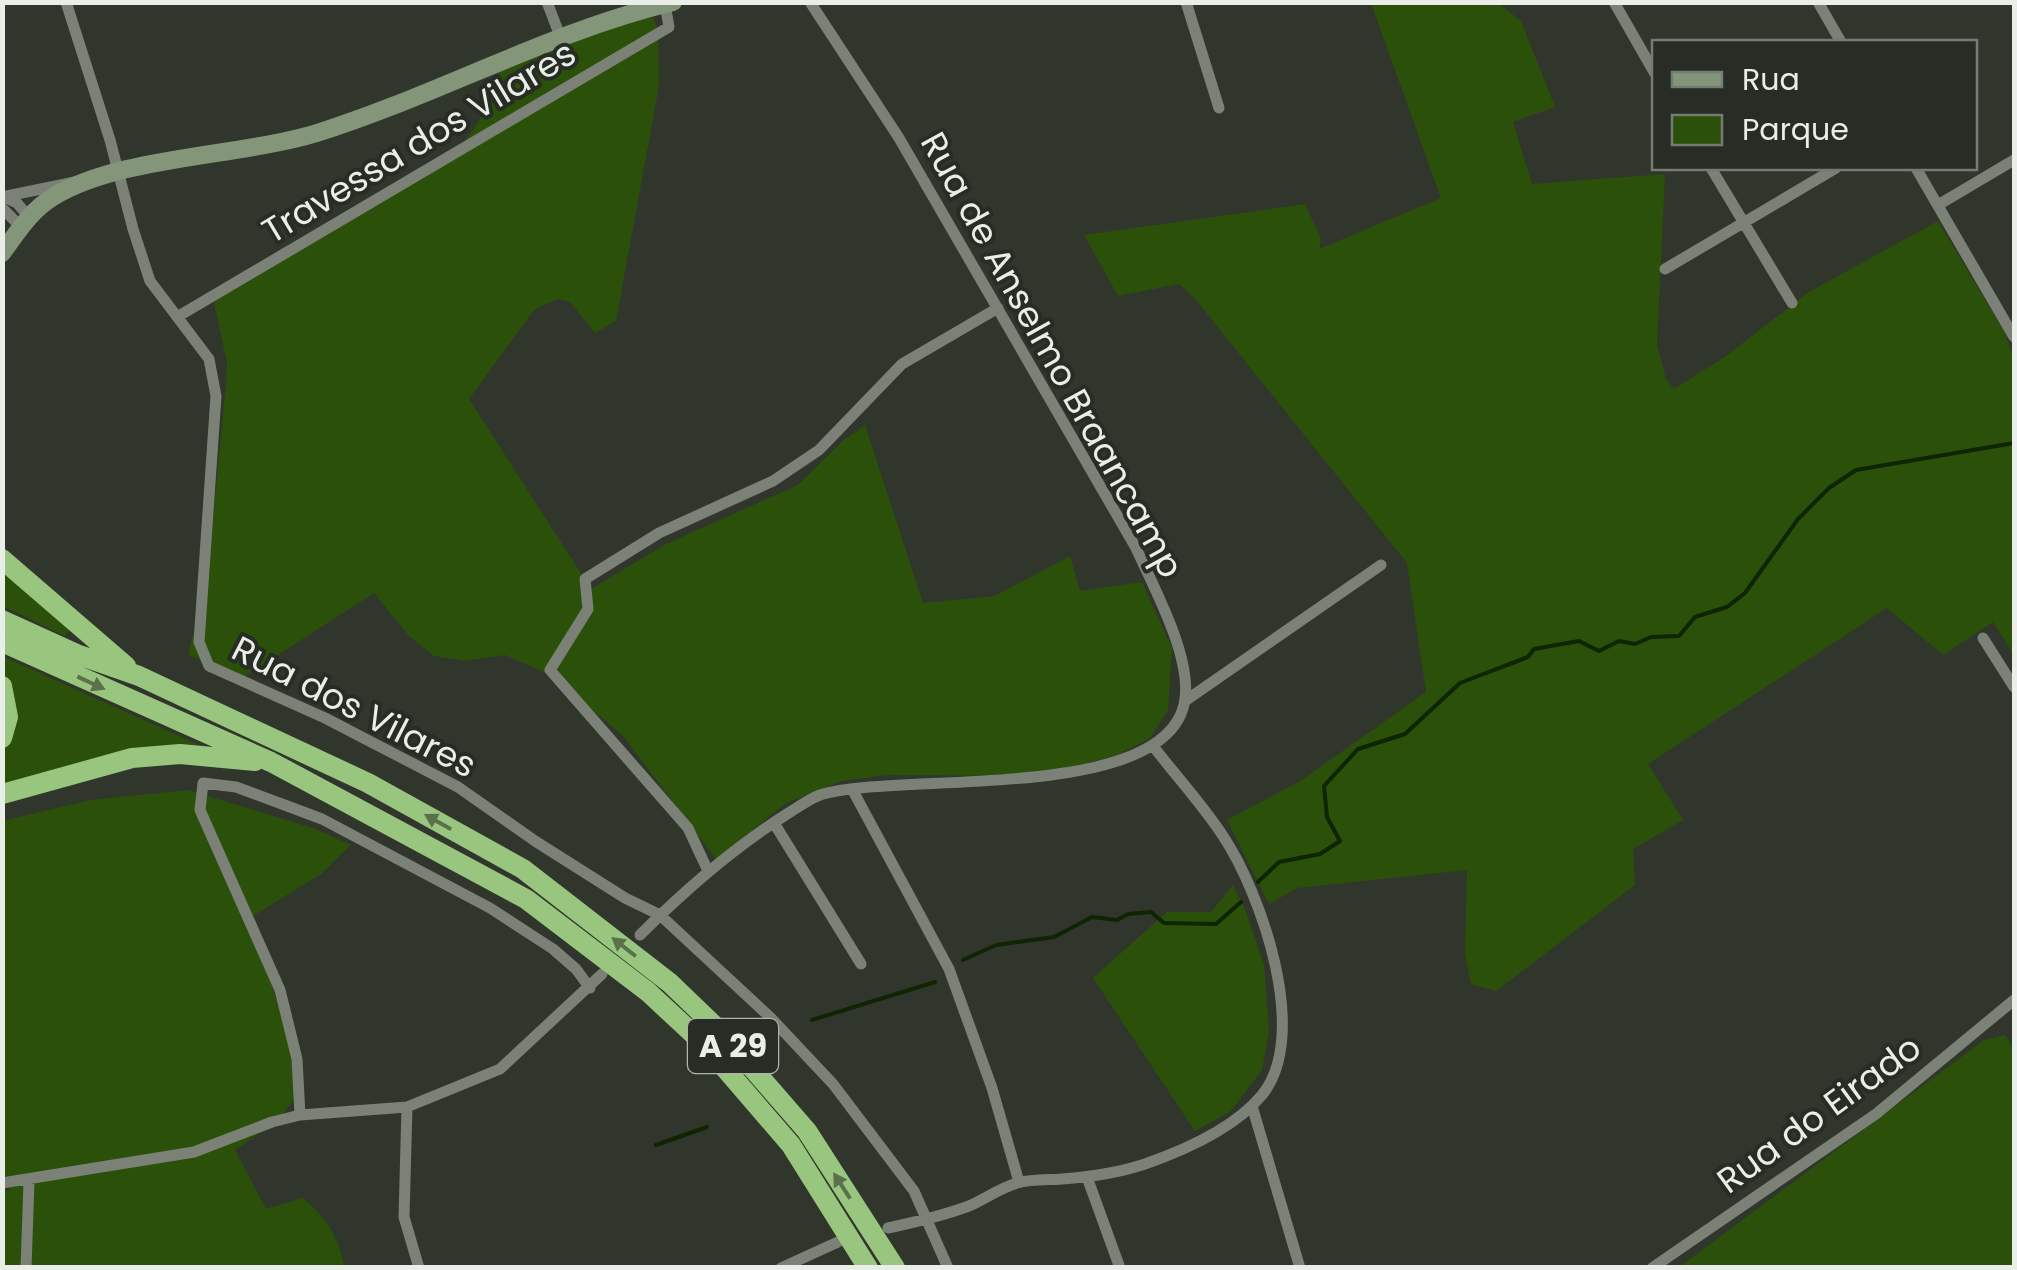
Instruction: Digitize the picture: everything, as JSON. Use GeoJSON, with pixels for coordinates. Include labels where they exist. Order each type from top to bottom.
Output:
{"type":"FeatureCollection","features":[{"type":"Feature","properties":{"kind":"highway"},"geometry":{"type":"LineString","coordinates":[[2,559],[139,676]]}},
{"type":"Feature","properties":{"kind":"highway","name":"A 29"},"geometry":{"type":"LineString","coordinates":[[2,620],[78,655],[139,676],[368,782],[523,869],[670,983],[720,1031],[807,1131],[895,1268]]}},
{"type":"Feature","properties":{"kind":"highway","name":"A 29"},"geometry":{"type":"LineString","coordinates":[[2,642],[272,762],[526,899],[648,992],[705,1045],[791,1146],[868,1268]]}},
{"type":"Feature","properties":{"kind":"highway"},"geometry":{"type":"LineString","coordinates":[[2,686],[8,717],[2,738]]}},
{"type":"Feature","properties":{"kind":"highway"},"geometry":{"type":"LineString","coordinates":[[2,794],[132,758],[180,754],[272,762]]}},
{"type":"Feature","properties":{"kind":"main road"},"geometry":{"type":"LineString","coordinates":[[3,252],[25,222],[52,197],[90,180],[306,136],[560,36],[669,3]]}},
{"type":"Feature","properties":{"kind":"street","name":"Rua dos Vilares"},"geometry":{"type":"LineString","coordinates":[[66,2],[150,280],[209,360],[216,396],[199,642],[209,666],[325,718],[458,786],[624,898],[660,915],[771,1018],[833,1084],[914,1190],[948,1268]]}},
{"type":"Feature","properties":{"kind":"street"},"geometry":{"type":"LineString","coordinates":[[547,2],[560,36]]}},
{"type":"Feature","properties":{"kind":"street","name":"Rua de Anselmo Braancamp"},"geometry":{"type":"LineString","coordinates":[[810,2],[899,138],[1136,548],[1165,613],[1183,667],[1185,701]]}},
{"type":"Feature","properties":{"kind":"street"},"geometry":{"type":"LineString","coordinates":[[1186,2],[1219,108]]}},
{"type":"Feature","properties":{"kind":"street"},"geometry":{"type":"LineString","coordinates":[[1614,2],[1652,68]]}},
{"type":"Feature","properties":{"kind":"street"},"geometry":{"type":"LineString","coordinates":[[1818,2],[1841,40]]}},
{"type":"Feature","properties":{"kind":"street","name":"Travessa dos Vilares"},"geometry":{"type":"LineString","coordinates":[[177,317],[669,26],[669,3]]}},
{"type":"Feature","properties":{"kind":"street"},"geometry":{"type":"LineString","coordinates":[[1938,204],[2014,160]]}},
{"type":"Feature","properties":{"kind":"street"},"geometry":{"type":"LineString","coordinates":[[1712,170],[1792,303]]}},
{"type":"Feature","properties":{"kind":"street"},"geometry":{"type":"LineString","coordinates":[[1665,269],[1833,170]]}},
{"type":"Feature","properties":{"kind":"street"},"geometry":{"type":"LineString","coordinates":[[1917,170],[2012,328]]}},
{"type":"Feature","properties":{"kind":"street"},"geometry":{"type":"LineString","coordinates":[[3,197],[90,180]]}},
{"type":"Feature","properties":{"kind":"street"},"geometry":{"type":"LineString","coordinates":[[3,197],[17,203],[25,222]]}},
{"type":"Feature","properties":{"kind":"street"},"geometry":{"type":"LineString","coordinates":[[2,208],[25,222]]}},
{"type":"Feature","properties":{"kind":"street"},"geometry":{"type":"LineString","coordinates":[[708,872],[688,828],[550,670],[588,609],[586,579],[659,534],[773,481],[819,450],[902,364],[998,308]]}},
{"type":"Feature","properties":{"kind":"street"},"geometry":{"type":"LineString","coordinates":[[640,935],[708,872],[774,822],[818,796],[852,790],[1057,775],[1120,762],[1153,746],[1175,723],[1185,701],[1381,564]]}},
{"type":"Feature","properties":{"kind":"street"},"geometry":{"type":"LineString","coordinates":[[1983,638],[2014,688]]}},
{"type":"Feature","properties":{"kind":"street"},"geometry":{"type":"LineString","coordinates":[[888,1228],[928,1220],[1019,1182],[1087,1177],[1148,1163],[1214,1134],[1265,1092],[1279,1049],[1283,1019],[1276,963],[1251,890],[1224,838],[1153,746]]}},
{"type":"Feature","properties":{"kind":"street"},"geometry":{"type":"LineString","coordinates":[[300,1115],[296,1059],[280,990],[200,810],[203,784],[236,787],[322,819],[490,908],[553,949],[576,968],[590,988]]}},
{"type":"Feature","properties":{"kind":"street"},"geometry":{"type":"LineString","coordinates":[[852,790],[949,970],[992,1088],[1019,1182]]}},
{"type":"Feature","properties":{"kind":"street"},"geometry":{"type":"LineString","coordinates":[[774,822],[862,964]]}},
{"type":"Feature","properties":{"kind":"street"},"geometry":{"type":"LineString","coordinates":[[2,1183],[194,1152],[300,1115],[407,1107],[500,1069],[602,974]]}},
{"type":"Feature","properties":{"kind":"street","name":"Rua do Eirado"},"geometry":{"type":"LineString","coordinates":[[1652,1268],[1876,1114],[2014,1000]]}},
{"type":"Feature","properties":{"kind":"street"},"geometry":{"type":"LineString","coordinates":[[1252,1106],[1300,1268]]}},
{"type":"Feature","properties":{"kind":"street"},"geometry":{"type":"LineString","coordinates":[[407,1107],[404,1217],[418,1268]]}},
{"type":"Feature","properties":{"kind":"street"},"geometry":{"type":"LineString","coordinates":[[1087,1177],[1120,1268]]}},
{"type":"Feature","properties":{"kind":"street"},"geometry":{"type":"LineString","coordinates":[[26,1268],[29,1181]]}},
{"type":"Feature","properties":{"kind":"street"},"geometry":{"type":"LineString","coordinates":[[781,1268],[838,1242]]}},
{"type":"Feature","properties":{"kind":"green space"},"geometry":{"type":"Polygon","coordinates":[[[1371,3],[1498,3],[1521,21],[1555,107],[1513,122],[1532,184],[1665,174],[1657,344],[1666,379],[1674,389],[1726,356],[1809,292],[1938,221],[2005,333],[2014,359],[2014,655],[1993,622],[1943,655],[1887,608],[1648,764],[1683,820],[1633,849],[1635,885],[1496,991],[1471,984],[1465,953],[1467,870],[1297,888],[1269,904],[1227,820],[1302,780],[1426,692],[1407,563],[1196,300],[1179,284],[1118,296],[1084,235],[1305,204],[1321,239],[1319,249],[1441,198],[1371,3]]]}},
{"type":"Feature","properties":{"kind":"green space"},"geometry":{"type":"Polygon","coordinates":[[[651,13],[658,29],[659,86],[616,321],[595,333],[570,302],[557,299],[534,310],[469,399],[591,589],[666,544],[798,485],[865,425],[923,603],[995,596],[1070,556],[1080,591],[1142,582],[1172,648],[1168,710],[1150,738],[1118,755],[1034,776],[888,775],[842,781],[786,803],[716,859],[624,737],[553,676],[505,655],[464,661],[434,656],[409,636],[374,593],[244,677],[188,655],[208,554],[226,383],[227,363],[214,303],[232,284],[458,148],[491,98],[500,79],[497,67],[651,13]]]}},
{"type":"Feature","properties":{"kind":"green space"},"geometry":{"type":"Polygon","coordinates":[[[2,567],[71,629],[65,636],[3,606],[2,567]]]}},
{"type":"Feature","properties":{"kind":"green space"},"geometry":{"type":"Polygon","coordinates":[[[4,657],[208,749],[3,787],[3,754],[15,723],[10,686],[3,672],[4,657]]]}},
{"type":"Feature","properties":{"kind":"green space"},"geometry":{"type":"Polygon","coordinates":[[[188,790],[316,829],[351,845],[321,874],[243,922],[279,1006],[297,1096],[278,1120],[235,1150],[266,1209],[302,1198],[318,1212],[335,1237],[344,1267],[3,1267],[3,1191],[10,1190],[2,1165],[2,821],[91,800],[188,790]]]}},
{"type":"Feature","properties":{"kind":"green space"},"geometry":{"type":"Polygon","coordinates":[[[1233,885],[1264,965],[1269,1030],[1262,1070],[1231,1111],[1195,1131],[1093,978],[1167,912],[1211,912],[1233,885]]]}},
{"type":"Feature","properties":{"kind":"green space"},"geometry":{"type":"Polygon","coordinates":[[[2005,1035],[2014,1049],[2014,1267],[1678,1268],[1984,1040],[2005,1035]]]}},
{"type":"Feature","properties":{"kind":"waterway"},"geometry":{"type":"LineString","coordinates":[[1258,882],[1279,862],[1320,854],[1340,841],[1327,817],[1324,786],[1358,749],[1405,734],[1460,683],[1528,657],[1534,649],[1579,641],[1599,651],[1619,641],[1635,644],[1651,637],[1679,636],[1695,617],[1727,607],[1745,593],[1798,519],[1829,488],[1856,470],[2014,443]]}},
{"type":"Feature","properties":{"kind":"waterway"},"geometry":{"type":"LineString","coordinates":[[963,960],[996,945],[1054,937],[1092,917],[1117,920],[1128,914],[1151,912],[1164,923],[1216,924],[1241,902]]}},
{"type":"Feature","properties":{"kind":"waterway"},"geometry":{"type":"LineString","coordinates":[[812,1020],[935,982]]}},
{"type":"Feature","properties":{"kind":"waterway"},"geometry":{"type":"LineString","coordinates":[[656,1145],[707,1127]]}}]}
